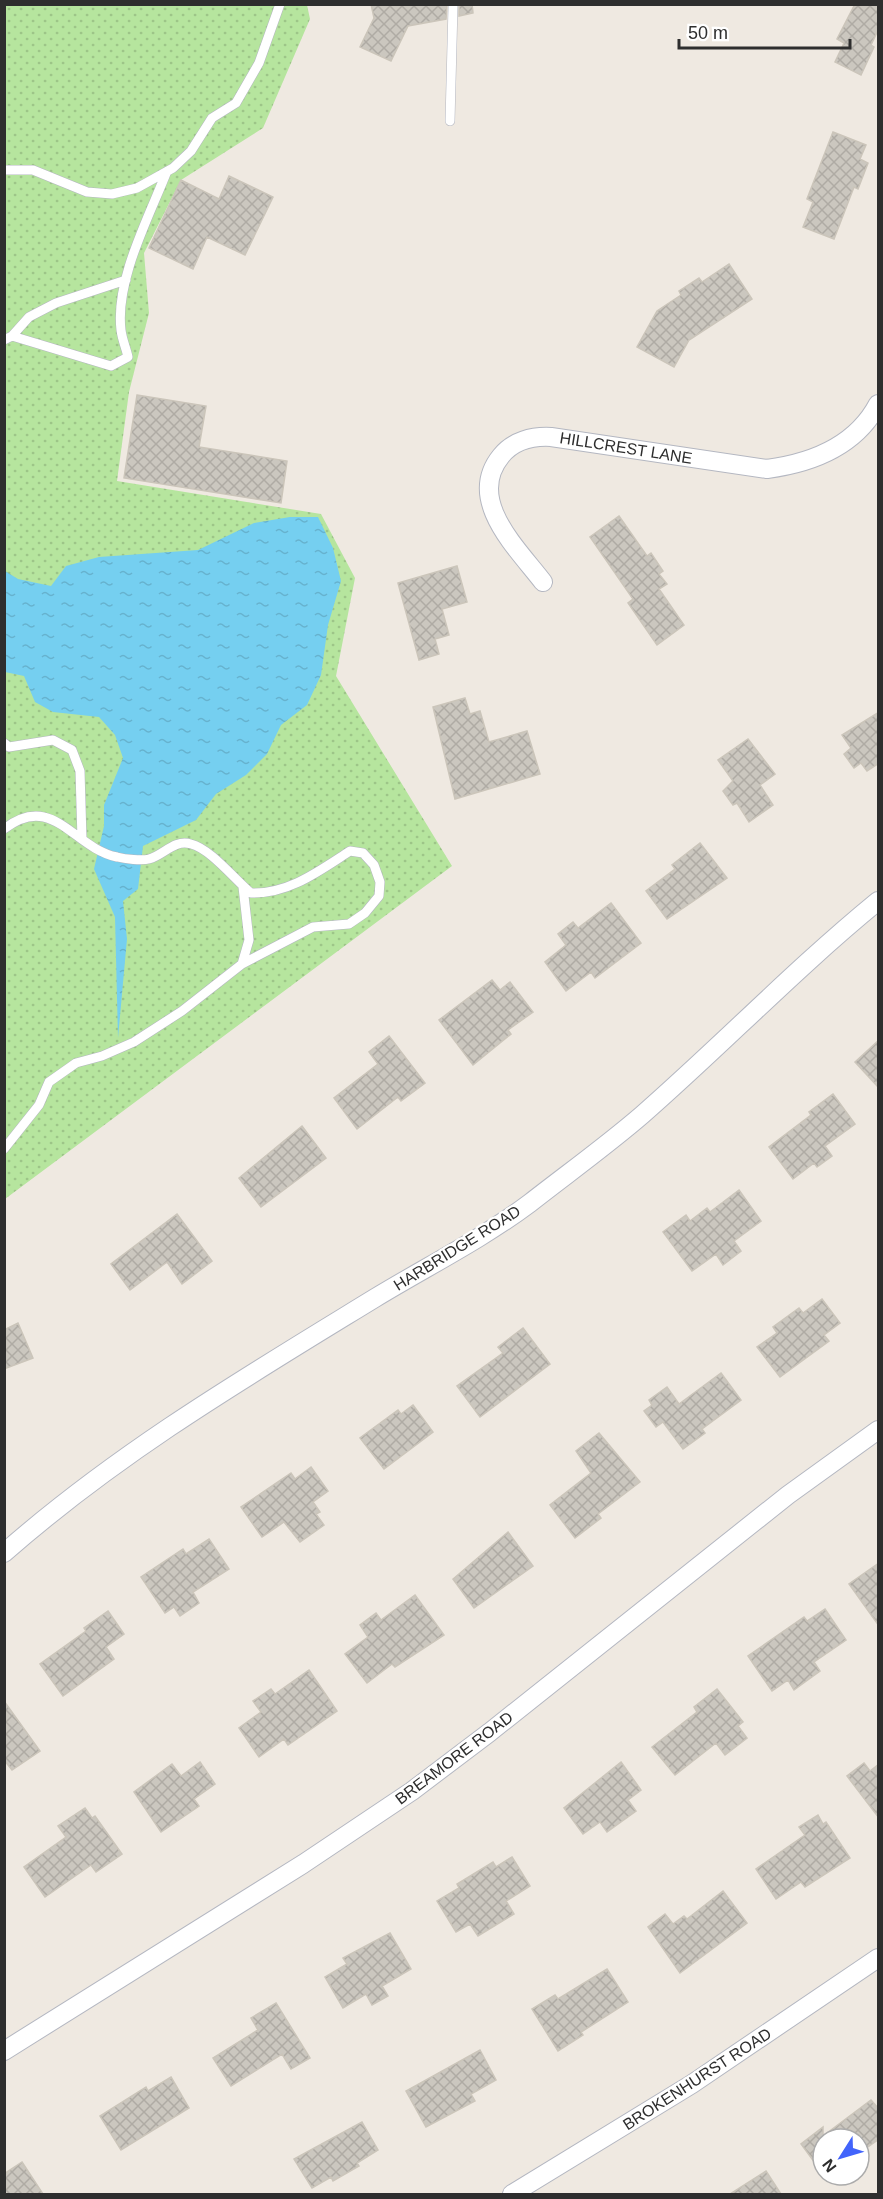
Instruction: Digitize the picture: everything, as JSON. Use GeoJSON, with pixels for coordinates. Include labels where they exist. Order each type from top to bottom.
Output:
{"type":"FeatureCollection","features":[{"type":"Feature","properties":{"kind":"street","name":"HILLCREST LANE"},"geometry":{"type":"LineString","coordinates":[[543,582],[498,524],[490,504],[491,473],[502,454],[519,442],[540,436],[551,437],[767,469],[800,464],[829,452],[864,424],[879,404]]}},
{"type":"Feature","properties":{"kind":"street","name":"HARBRIDGE ROAD"},"geometry":{"type":"LineString","coordinates":[[4,1553],[75,1494],[142,1444],[203,1403],[490,1228],[575,1169],[640,1116],[794,973],[879,901]]}},
{"type":"Feature","properties":{"kind":"street","name":"BREAMORE ROAD"},"geometry":{"type":"LineString","coordinates":[[4,2051],[303,1864],[412,1791],[490,1732],[771,1508],[879,1430]]}},
{"type":"Feature","properties":{"kind":"street","name":"BROKENHURST ROAD"},"geometry":{"type":"LineString","coordinates":[[512,2194],[701,2078],[879,1958]]}},
{"type":"Feature","properties":{"kind":"lane"},"geometry":{"type":"LineString","coordinates":[[4,170],[33,170],[87,192],[112,194],[137,188],[166,171],[191,151],[212,118],[236,104],[259,63],[280,4]]}},
{"type":"Feature","properties":{"kind":"lane"},"geometry":{"type":"LineString","coordinates":[[450,121],[453,6]]}},
{"type":"Feature","properties":{"kind":"lane"},"geometry":{"type":"LineString","coordinates":[[126,280],[56,303],[29,316],[8,338],[111,366],[128,357],[121,330],[121,300],[126,280],[166,171]]}},
{"type":"Feature","properties":{"kind":"lane"},"geometry":{"type":"LineString","coordinates":[[4,743],[9,747],[53,740],[72,750],[80,771],[82,839]]}},
{"type":"Feature","properties":{"kind":"lane"},"geometry":{"type":"LineString","coordinates":[[4,829],[15,821],[35,815],[53,819],[82,839],[92,849],[118,858],[149,859],[172,845],[190,844],[206,852],[251,893],[267,894],[290,887],[350,851],[363,853],[374,865],[380,882],[379,896],[365,912],[349,924],[313,927],[242,964],[182,1011],[134,1042],[102,1056],[76,1063],[49,1082],[39,1105],[4,1149]]}},
{"type":"Feature","properties":{"kind":"lane"},"geometry":{"type":"LineString","coordinates":[[242,964],[249,940],[243,887]]}},
{"type":"Feature","properties":{"kind":"green space"},"geometry":{"type":"Polygon","coordinates":[[[5,5],[307,5],[310,19],[263,128],[181,180],[144,253],[149,313],[129,392],[117,481],[321,514],[355,578],[336,676],[452,866],[5,1199],[5,5]]]}},
{"type":"Feature","properties":{"kind":"water"},"geometry":{"type":"Polygon","coordinates":[[[290,517],[318,517],[333,548],[341,581],[328,625],[321,675],[307,705],[281,725],[267,754],[246,775],[216,794],[196,820],[143,846],[138,889],[123,901],[127,939],[118,1038],[115,917],[94,869],[104,826],[104,805],[123,758],[115,735],[99,717],[53,712],[35,702],[24,676],[5,672],[5,571],[18,579],[51,586],[66,566],[99,557],[198,550],[254,523],[290,517]]]}},
{"type":"Feature","properties":{"kind":"building"},"geometry":{"type":"Polygon","coordinates":[[[371,4],[447,4],[446,19],[408,26],[391,61],[360,47],[374,18],[371,4]]]}},
{"type":"Feature","properties":{"kind":"building"},"geometry":{"type":"Polygon","coordinates":[[[459,4],[472,4],[473,13],[459,16],[459,4]]]}},
{"type":"Feature","properties":{"kind":"building"},"geometry":{"type":"Polygon","coordinates":[[[855,4],[879,4],[879,28],[871,45],[874,47],[861,75],[835,62],[844,43],[837,39],[855,4]]]}},
{"type":"Feature","properties":{"kind":"building"},"geometry":{"type":"Polygon","coordinates":[[[833,132],[866,145],[860,159],[868,163],[858,189],[854,187],[834,239],[803,227],[813,202],[807,199],[833,132]]]}},
{"type":"Feature","properties":{"kind":"building"},"geometry":{"type":"Polygon","coordinates":[[[229,176],[273,197],[245,255],[207,237],[193,269],[149,248],[181,180],[219,199],[229,176]]]}},
{"type":"Feature","properties":{"kind":"building"},"geometry":{"type":"Polygon","coordinates":[[[729,264],[752,299],[689,340],[674,367],[637,347],[657,311],[681,295],[679,291],[699,278],[702,282],[729,264]]]}},
{"type":"Feature","properties":{"kind":"building"},"geometry":{"type":"Polygon","coordinates":[[[137,395],[206,406],[199,447],[287,461],[281,503],[124,478],[137,395]]]}},
{"type":"Feature","properties":{"kind":"building"},"geometry":{"type":"Polygon","coordinates":[[[619,516],[647,556],[651,553],[663,571],[659,574],[667,584],[659,589],[684,625],[657,645],[628,603],[633,599],[590,537],[619,516]]]}},
{"type":"Feature","properties":{"kind":"building"},"geometry":{"type":"Polygon","coordinates":[[[457,566],[467,602],[442,609],[449,635],[435,639],[439,654],[419,660],[398,583],[457,566]]]}},
{"type":"Feature","properties":{"kind":"building"},"geometry":{"type":"Polygon","coordinates":[[[465,698],[470,714],[480,711],[489,742],[527,731],[540,774],[455,799],[433,707],[465,698]]]}},
{"type":"Feature","properties":{"kind":"building"},"geometry":{"type":"Polygon","coordinates":[[[879,712],[879,763],[867,771],[861,763],[854,768],[844,754],[851,748],[842,735],[879,712]]]}},
{"type":"Feature","properties":{"kind":"building"},"geometry":{"type":"Polygon","coordinates":[[[748,739],[775,774],[760,785],[773,805],[749,822],[737,803],[733,805],[723,791],[733,781],[718,760],[748,739]]]}},
{"type":"Feature","properties":{"kind":"building"},"geometry":{"type":"Polygon","coordinates":[[[700,843],[727,878],[667,919],[646,891],[675,869],[672,865],[700,843]]]}},
{"type":"Feature","properties":{"kind":"building"},"geometry":{"type":"Polygon","coordinates":[[[611,903],[641,943],[595,978],[591,972],[566,991],[545,962],[566,945],[558,934],[573,922],[578,928],[611,903]]]}},
{"type":"Feature","properties":{"kind":"building"},"geometry":{"type":"Polygon","coordinates":[[[492,980],[500,990],[510,982],[533,1012],[508,1030],[511,1034],[473,1065],[439,1020],[492,980]]]}},
{"type":"Feature","properties":{"kind":"building"},"geometry":{"type":"Polygon","coordinates":[[[389,1036],[425,1083],[401,1101],[398,1097],[357,1129],[334,1098],[378,1064],[369,1052],[389,1036]]]}},
{"type":"Feature","properties":{"kind":"building"},"geometry":{"type":"Polygon","coordinates":[[[879,1040],[879,1088],[855,1062],[879,1040]]]}},
{"type":"Feature","properties":{"kind":"building"},"geometry":{"type":"Polygon","coordinates":[[[833,1094],[855,1124],[825,1146],[832,1156],[817,1167],[814,1163],[793,1179],[769,1147],[811,1115],[809,1112],[833,1094]]]}},
{"type":"Feature","properties":{"kind":"building"},"geometry":{"type":"Polygon","coordinates":[[[302,1126],[326,1158],[261,1207],[239,1178],[302,1126]]]}},
{"type":"Feature","properties":{"kind":"building"},"geometry":{"type":"Polygon","coordinates":[[[739,1190],[761,1221],[734,1241],[741,1251],[723,1265],[716,1254],[692,1271],[663,1232],[686,1215],[690,1221],[707,1208],[710,1212],[739,1190]]]}},
{"type":"Feature","properties":{"kind":"building"},"geometry":{"type":"Polygon","coordinates":[[[177,1214],[212,1261],[182,1284],[167,1262],[130,1290],[111,1264],[177,1214]]]}},
{"type":"Feature","properties":{"kind":"building"},"geometry":{"type":"Polygon","coordinates":[[[822,1299],[840,1323],[824,1335],[829,1341],[780,1377],[757,1347],[777,1333],[773,1327],[799,1308],[803,1313],[822,1299]]]}},
{"type":"Feature","properties":{"kind":"building"},"geometry":{"type":"Polygon","coordinates":[[[18,1323],[33,1358],[4,1369],[4,1330],[18,1323]]]}},
{"type":"Feature","properties":{"kind":"building"},"geometry":{"type":"Polygon","coordinates":[[[523,1328],[550,1364],[480,1417],[457,1386],[503,1353],[498,1347],[523,1328]]]}},
{"type":"Feature","properties":{"kind":"building"},"geometry":{"type":"Polygon","coordinates":[[[721,1373],[741,1400],[702,1429],[705,1433],[683,1449],[663,1422],[656,1427],[644,1411],[652,1405],[649,1400],[667,1387],[679,1404],[721,1373]]]}},
{"type":"Feature","properties":{"kind":"building"},"geometry":{"type":"Polygon","coordinates":[[[413,1405],[433,1432],[384,1469],[360,1438],[398,1410],[401,1414],[413,1405]]]}},
{"type":"Feature","properties":{"kind":"building"},"geometry":{"type":"Polygon","coordinates":[[[599,1433],[640,1482],[598,1514],[601,1518],[575,1538],[550,1505],[591,1473],[576,1451],[599,1433]]]}},
{"type":"Feature","properties":{"kind":"building"},"geometry":{"type":"Polygon","coordinates":[[[311,1467],[328,1491],[313,1502],[320,1512],[316,1514],[324,1525],[300,1542],[284,1522],[262,1537],[241,1507],[291,1473],[295,1479],[311,1467]]]}},
{"type":"Feature","properties":{"kind":"building"},"geometry":{"type":"Polygon","coordinates":[[[508,1532],[533,1566],[474,1608],[453,1579],[508,1532]]]}},
{"type":"Feature","properties":{"kind":"building"},"geometry":{"type":"Polygon","coordinates":[[[209,1539],[229,1569],[193,1592],[199,1603],[180,1616],[174,1607],[165,1613],[141,1577],[183,1549],[186,1554],[209,1539]]]}},
{"type":"Feature","properties":{"kind":"building"},"geometry":{"type":"Polygon","coordinates":[[[879,1563],[879,1626],[849,1584],[879,1563]]]}},
{"type":"Feature","properties":{"kind":"building"},"geometry":{"type":"Polygon","coordinates":[[[415,1595],[444,1635],[395,1667],[392,1664],[367,1683],[345,1654],[368,1637],[360,1625],[376,1613],[381,1620],[415,1595]]]}},
{"type":"Feature","properties":{"kind":"building"},"geometry":{"type":"Polygon","coordinates":[[[825,1609],[846,1640],[814,1662],[820,1671],[794,1690],[788,1680],[772,1691],[748,1656],[804,1617],[807,1621],[825,1609]]]}},
{"type":"Feature","properties":{"kind":"building"},"geometry":{"type":"Polygon","coordinates":[[[108,1611],[124,1634],[106,1647],[114,1659],[63,1696],[40,1664],[86,1631],[84,1628],[108,1611]]]}},
{"type":"Feature","properties":{"kind":"building"},"geometry":{"type":"Polygon","coordinates":[[[309,1670],[337,1711],[288,1745],[284,1739],[259,1757],[239,1728],[261,1712],[253,1701],[271,1689],[275,1694],[309,1670]]]}},
{"type":"Feature","properties":{"kind":"building"},"geometry":{"type":"Polygon","coordinates":[[[717,1689],[743,1722],[738,1726],[747,1738],[725,1755],[716,1743],[675,1775],[652,1747],[697,1712],[694,1707],[717,1689]]]}},
{"type":"Feature","properties":{"kind":"building"},"geometry":{"type":"Polygon","coordinates":[[[4,1701],[40,1751],[12,1770],[4,1760],[4,1701]]]}},
{"type":"Feature","properties":{"kind":"building"},"geometry":{"type":"Polygon","coordinates":[[[200,1762],[215,1784],[194,1799],[199,1806],[161,1832],[134,1792],[172,1764],[181,1776],[200,1762]]]}},
{"type":"Feature","properties":{"kind":"building"},"geometry":{"type":"Polygon","coordinates":[[[621,1762],[641,1790],[628,1800],[636,1811],[607,1832],[600,1822],[583,1834],[564,1808],[621,1762]]]}},
{"type":"Feature","properties":{"kind":"building"},"geometry":{"type":"Polygon","coordinates":[[[864,1763],[870,1771],[879,1764],[879,1818],[847,1776],[864,1763]]]}},
{"type":"Feature","properties":{"kind":"building"},"geometry":{"type":"Polygon","coordinates":[[[85,1808],[92,1818],[95,1816],[122,1854],[96,1872],[91,1865],[45,1897],[24,1867],[66,1837],[58,1826],[85,1808]]]}},
{"type":"Feature","properties":{"kind":"building"},"geometry":{"type":"Polygon","coordinates":[[[818,1815],[823,1824],[826,1822],[850,1858],[805,1887],[801,1882],[776,1899],[756,1869],[805,1835],[799,1827],[818,1815]]]}},
{"type":"Feature","properties":{"kind":"building"},"geometry":{"type":"Polygon","coordinates":[[[512,1857],[530,1886],[506,1901],[514,1914],[478,1936],[470,1924],[456,1932],[437,1901],[459,1888],[457,1884],[493,1862],[496,1867],[512,1857]]]}},
{"type":"Feature","properties":{"kind":"building"},"geometry":{"type":"Polygon","coordinates":[[[723,1891],[747,1923],[680,1973],[648,1927],[665,1914],[673,1924],[684,1916],[687,1919],[723,1891]]]}},
{"type":"Feature","properties":{"kind":"building"},"geometry":{"type":"Polygon","coordinates":[[[390,1933],[411,1969],[382,1986],[388,1996],[372,2005],[366,1994],[343,2008],[325,1977],[347,1964],[343,1958],[390,1933]]]}},
{"type":"Feature","properties":{"kind":"building"},"geometry":{"type":"Polygon","coordinates":[[[607,1969],[628,2002],[581,2032],[583,2035],[558,2051],[532,2009],[555,1995],[558,1999],[607,1969]]]}},
{"type":"Feature","properties":{"kind":"building"},"geometry":{"type":"Polygon","coordinates":[[[276,2003],[310,2058],[291,2069],[282,2054],[231,2086],[213,2058],[258,2030],[251,2018],[276,2003]]]}},
{"type":"Feature","properties":{"kind":"building"},"geometry":{"type":"Polygon","coordinates":[[[480,2050],[496,2080],[471,2094],[475,2101],[426,2127],[406,2091],[480,2050]]]}},
{"type":"Feature","properties":{"kind":"building"},"geometry":{"type":"Polygon","coordinates":[[[171,2077],[189,2108],[121,2150],[100,2116],[146,2087],[148,2091],[171,2077]]]}},
{"type":"Feature","properties":{"kind":"building"},"geometry":{"type":"Polygon","coordinates":[[[871,2100],[879,2109],[879,2139],[871,2145],[871,2127],[835,2127],[871,2100]]]}},
{"type":"Feature","properties":{"kind":"building"},"geometry":{"type":"Polygon","coordinates":[[[362,2122],[378,2150],[357,2163],[359,2166],[333,2181],[331,2177],[312,2188],[294,2159],[362,2122]]]}},
{"type":"Feature","properties":{"kind":"building"},"geometry":{"type":"Polygon","coordinates":[[[811,2136],[811,2158],[801,2144],[811,2136]]]}},
{"type":"Feature","properties":{"kind":"building"},"geometry":{"type":"Polygon","coordinates":[[[22,2162],[43,2194],[4,2194],[4,2174],[22,2162]]]}},
{"type":"Feature","properties":{"kind":"building"},"geometry":{"type":"Polygon","coordinates":[[[766,2171],[781,2194],[730,2194],[766,2171]]]}}]}
